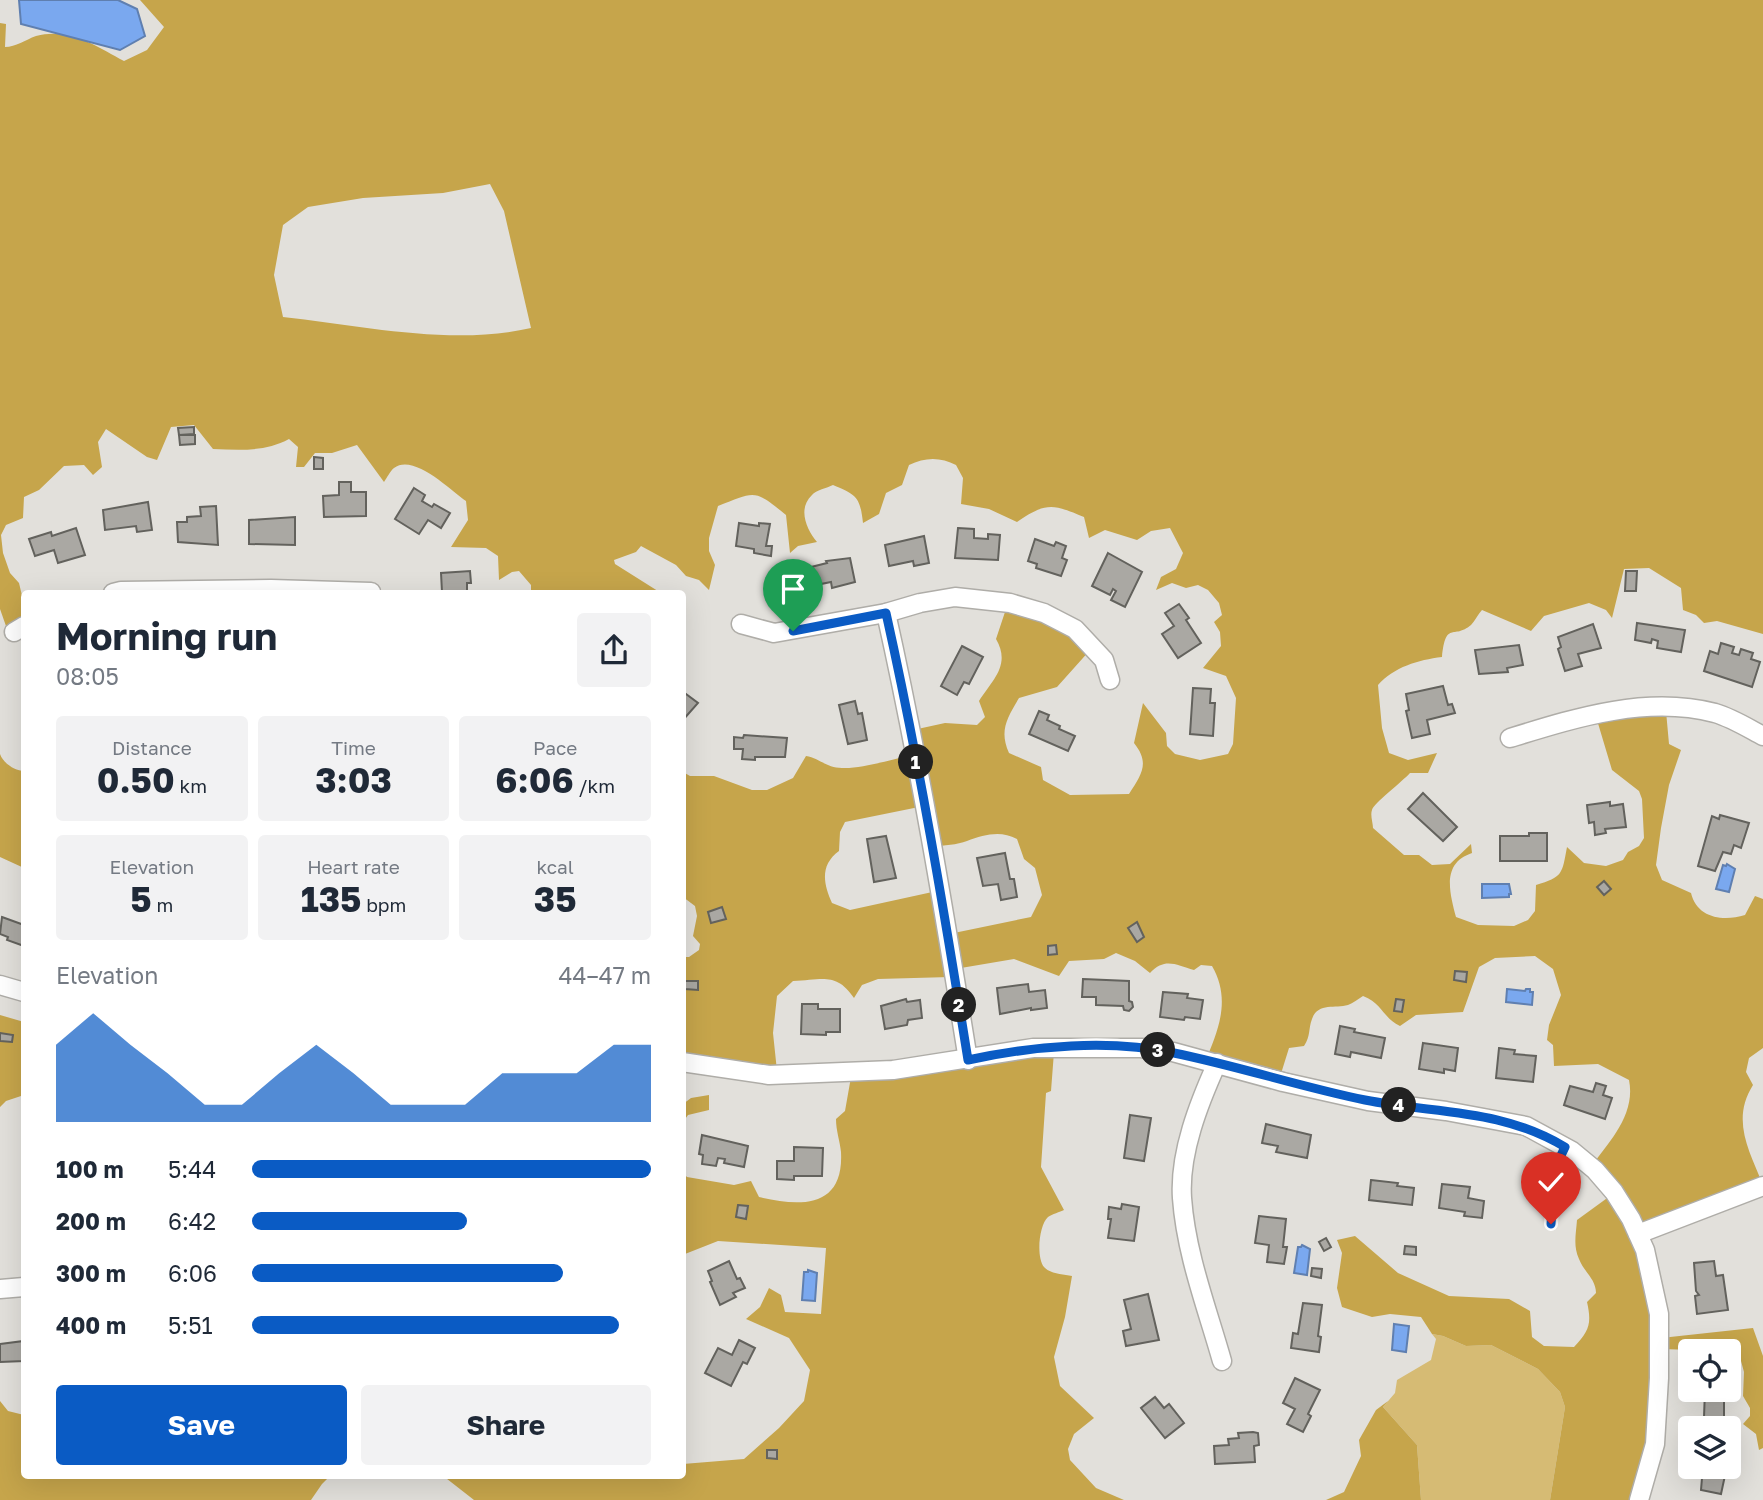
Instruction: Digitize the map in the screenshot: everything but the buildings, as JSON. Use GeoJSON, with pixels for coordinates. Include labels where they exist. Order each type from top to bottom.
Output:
{"type":"FeatureCollection","features":[{"type":"Feature","properties":{"kind":"street"},"geometry":{"type":"LineString","coordinates":[[741,624],[774,633],[886,613],[955,597],[1001,601],[1027,607],[1060,620],[1086,638],[1104,660],[1110,680]]}},
{"type":"Feature","properties":{"kind":"street"},"geometry":{"type":"LineString","coordinates":[[886,613],[906,701],[968,1060]]}},
{"type":"Feature","properties":{"kind":"street"},"geometry":{"type":"LineString","coordinates":[[1510,738],[1586,715],[1663,706],[1691,708],[1717,714],[1763,736]]}},
{"type":"Feature","properties":{"kind":"street"},"geometry":{"type":"LineString","coordinates":[[0,985],[21,991]]}},
{"type":"Feature","properties":{"kind":"street"},"geometry":{"type":"LineString","coordinates":[[686,1063],[769,1075],[894,1070],[1033,1048],[1127,1047],[1172,1052],[1283,1082],[1368,1101],[1446,1111],[1526,1126],[1565,1147],[1595,1170],[1614,1192],[1645,1250],[1657,1303],[1658,1423],[1655,1444],[1639,1500]]}},
{"type":"Feature","properties":{"kind":"street"},"geometry":{"type":"LineString","coordinates":[[1217,1063],[1188,1142],[1182,1197],[1189,1244],[1222,1361]]}},
{"type":"Feature","properties":{"kind":"street"},"geometry":{"type":"LineString","coordinates":[[1638,1234],[1763,1186]]}},
{"type":"Feature","properties":{"kind":"street"},"geometry":{"type":"LineString","coordinates":[[0,1289],[21,1287]]}},
{"type":"Feature","properties":{"kind":"lane"},"geometry":{"type":"LineString","coordinates":[[1551,1224],[1555,1168],[1565,1147]]}},
{"type":"Feature","properties":{"kind":"shaded area"},"geometry":{"type":"Polygon","coordinates":[[[140,0],[1763,0],[1763,634],[1717,621],[1704,623],[1696,615],[1683,610],[1681,588],[1649,568],[1624,569],[1612,618],[1606,610],[1589,603],[1544,616],[1531,631],[1482,610],[1471,625],[1448,635],[1442,657],[1407,665],[1391,673],[1378,685],[1382,728],[1389,753],[1408,760],[1437,753],[1428,773],[1410,773],[1377,803],[1371,814],[1373,828],[1404,855],[1419,855],[1432,865],[1450,864],[1471,844],[1472,853],[1456,864],[1450,879],[1456,917],[1478,925],[1514,926],[1528,920],[1535,911],[1536,885],[1560,873],[1567,847],[1584,863],[1606,866],[1623,860],[1628,852],[1639,846],[1644,838],[1642,799],[1639,791],[1612,770],[1597,720],[1666,711],[1669,744],[1681,750],[1669,785],[1661,828],[1656,865],[1662,880],[1691,893],[1699,908],[1720,918],[1745,915],[1755,896],[1763,899],[1763,1048],[1749,1058],[1746,1072],[1753,1085],[1743,1110],[1743,1123],[1744,1135],[1763,1185],[1640,1236],[1661,1338],[1753,1328],[1763,1356],[1763,1448],[1759,1450],[1756,1434],[1743,1424],[1750,1416],[1750,1408],[1743,1396],[1741,1339],[1678,1339],[1678,1350],[1660,1349],[1638,1500],[1550,1500],[1565,1407],[1560,1392],[1538,1369],[1491,1345],[1466,1346],[1432,1334],[1421,1317],[1390,1314],[1372,1317],[1342,1307],[1337,1288],[1342,1253],[1337,1240],[1355,1236],[1398,1273],[1449,1296],[1509,1299],[1530,1311],[1532,1337],[1544,1346],[1574,1347],[1586,1332],[1589,1322],[1587,1302],[1596,1293],[1594,1284],[1577,1254],[1577,1220],[1610,1196],[1590,1168],[1613,1138],[1625,1116],[1629,1105],[1629,1080],[1598,1064],[1554,1066],[1553,1045],[1547,1040],[1549,1025],[1561,995],[1553,969],[1535,956],[1495,958],[1479,967],[1463,1012],[1416,1015],[1400,1026],[1389,1019],[1375,1003],[1363,996],[1348,1005],[1318,1010],[1312,1019],[1304,1046],[1289,1048],[1279,1080],[1205,1062],[1215,1038],[1222,1002],[1218,978],[1212,966],[1201,965],[1194,970],[1166,964],[1150,973],[1135,961],[1116,953],[1104,959],[1069,961],[1059,976],[1014,959],[955,969],[950,977],[878,979],[862,985],[854,998],[841,984],[828,979],[793,981],[777,996],[773,1033],[777,1071],[686,1058],[686,957],[699,950],[700,944],[693,936],[697,916],[695,906],[686,899],[686,774],[714,776],[752,790],[767,790],[793,778],[806,756],[837,768],[868,765],[913,755],[913,730],[945,723],[977,725],[985,717],[979,701],[1001,664],[1002,657],[996,639],[1007,606],[1058,621],[1091,649],[1057,687],[1019,698],[1008,718],[1005,738],[1009,753],[1041,767],[1043,780],[1070,795],[1129,794],[1138,780],[1143,763],[1134,743],[1143,703],[1166,733],[1167,746],[1175,754],[1200,760],[1228,754],[1233,744],[1236,698],[1226,676],[1203,668],[1221,646],[1220,632],[1214,622],[1222,615],[1219,603],[1208,590],[1198,585],[1186,588],[1172,583],[1156,590],[1161,577],[1176,569],[1183,553],[1170,528],[1151,531],[1137,540],[1105,530],[1089,538],[1084,517],[1065,509],[1050,507],[1035,511],[1017,522],[989,509],[961,504],[963,478],[956,465],[939,459],[927,459],[909,465],[902,485],[886,493],[879,514],[863,523],[859,502],[847,492],[833,485],[814,493],[807,501],[804,513],[807,526],[817,542],[798,546],[790,553],[786,515],[767,501],[748,495],[718,506],[709,538],[709,551],[715,565],[709,590],[699,580],[686,576],[676,565],[641,546],[636,552],[614,560],[615,564],[656,590],[531,590],[531,585],[519,571],[499,580],[498,556],[486,548],[451,547],[468,520],[466,501],[432,475],[412,465],[394,468],[384,482],[357,445],[332,453],[315,453],[304,467],[296,467],[298,447],[289,439],[262,448],[213,449],[194,425],[171,427],[157,460],[147,457],[106,429],[98,442],[102,467],[93,475],[84,465],[64,466],[39,490],[24,497],[23,518],[6,525],[1,535],[3,553],[10,573],[19,583],[21,591],[21,624],[9,629],[0,609],[0,23],[6,24],[5,47],[17,45],[36,36],[60,34],[93,44],[124,61],[147,50],[164,27],[140,0]],[[490,184],[443,193],[363,198],[308,207],[283,225],[274,275],[283,317],[439,335],[501,333],[531,328],[504,211],[490,184]],[[919,807],[845,822],[840,832],[839,851],[826,868],[825,881],[832,903],[850,910],[937,891],[949,934],[1031,917],[1042,895],[1035,868],[1024,859],[1017,839],[992,834],[933,847],[919,807]]]}},
{"type":"Feature","properties":{"kind":"shaded area"},"geometry":{"type":"Polygon","coordinates":[[[0,754],[10,766],[21,771],[21,867],[0,857],[0,754]]]}},
{"type":"Feature","properties":{"kind":"shaded area"},"geometry":{"type":"Polygon","coordinates":[[[0,1015],[21,1021],[21,1096],[6,1101],[0,1107],[0,1015]]]}},
{"type":"Feature","properties":{"kind":"shaded area"},"geometry":{"type":"Polygon","coordinates":[[[1054,1052],[1051,1091],[1046,1093],[1041,1167],[1064,1210],[1045,1221],[1039,1249],[1044,1267],[1072,1276],[1054,1357],[1060,1386],[1094,1418],[1074,1434],[1068,1449],[1070,1460],[1096,1488],[1124,1500],[474,1500],[447,1479],[686,1479],[686,1464],[744,1459],[779,1428],[804,1401],[810,1370],[789,1338],[746,1319],[760,1307],[769,1288],[781,1295],[785,1312],[821,1314],[826,1248],[718,1241],[686,1254],[686,1176],[734,1185],[751,1181],[759,1197],[790,1202],[817,1199],[827,1193],[835,1184],[840,1170],[841,1152],[836,1119],[845,1111],[851,1077],[1054,1052]]]}},
{"type":"Feature","properties":{"kind":"shaded area"},"geometry":{"type":"Polygon","coordinates":[[[709,1095],[709,1110],[686,1118],[686,1102],[691,1098],[709,1095]]]}},
{"type":"Feature","properties":{"kind":"shaded area"},"geometry":{"type":"Polygon","coordinates":[[[1432,1334],[1466,1346],[1491,1345],[1538,1369],[1560,1392],[1565,1407],[1550,1500],[1421,1500],[1417,1445],[1383,1407],[1395,1393],[1397,1380],[1431,1360],[1436,1339],[1432,1334]]]}},
{"type":"Feature","properties":{"kind":"shaded area"},"geometry":{"type":"Polygon","coordinates":[[[0,1401],[8,1411],[21,1414],[21,1479],[327,1479],[311,1500],[0,1500],[0,1401]]]}},
{"type":"Feature","properties":{"kind":"shaded area"},"geometry":{"type":"Polygon","coordinates":[[[1388,1401],[1383,1407],[1417,1445],[1421,1500],[1326,1500],[1344,1492],[1361,1456],[1359,1440],[1376,1410],[1388,1401]]]}},
{"type":"Feature","properties":{"kind":"water"},"geometry":{"type":"Polygon","coordinates":[[[19,0],[118,0],[137,9],[145,36],[120,50],[21,24],[19,0]]]}},
{"type":"Feature","properties":{"kind":"water"},"geometry":{"type":"Polygon","coordinates":[[[1727,864],[1735,869],[1729,892],[1716,889],[1723,865],[1727,864]]]}},
{"type":"Feature","properties":{"kind":"water"},"geometry":{"type":"Polygon","coordinates":[[[1482,884],[1509,884],[1511,894],[1509,897],[1482,898],[1482,884]]]}},
{"type":"Feature","properties":{"kind":"water"},"geometry":{"type":"Polygon","coordinates":[[[1507,989],[1530,989],[1530,992],[1533,992],[1532,1005],[1506,1002],[1507,989]]]}},
{"type":"Feature","properties":{"kind":"water"},"geometry":{"type":"Polygon","coordinates":[[[1302,1245],[1310,1249],[1307,1275],[1294,1273],[1298,1247],[1302,1245]]]}},
{"type":"Feature","properties":{"kind":"water"},"geometry":{"type":"Polygon","coordinates":[[[808,1270],[817,1273],[815,1301],[802,1300],[804,1272],[808,1270]]]}},
{"type":"Feature","properties":{"kind":"water"},"geometry":{"type":"Polygon","coordinates":[[[1394,1324],[1409,1326],[1406,1352],[1392,1350],[1394,1324]]]}},
{"type":"Feature","properties":{"kind":"route"},"geometry":{"type":"LineString","coordinates":[[793,631],[886,613],[906,701],[968,1060],[1033,1048],[1141,1048],[1172,1052],[1283,1082],[1368,1101],[1512,1122],[1526,1126],[1565,1147],[1555,1168],[1551,1224]]}}]}
